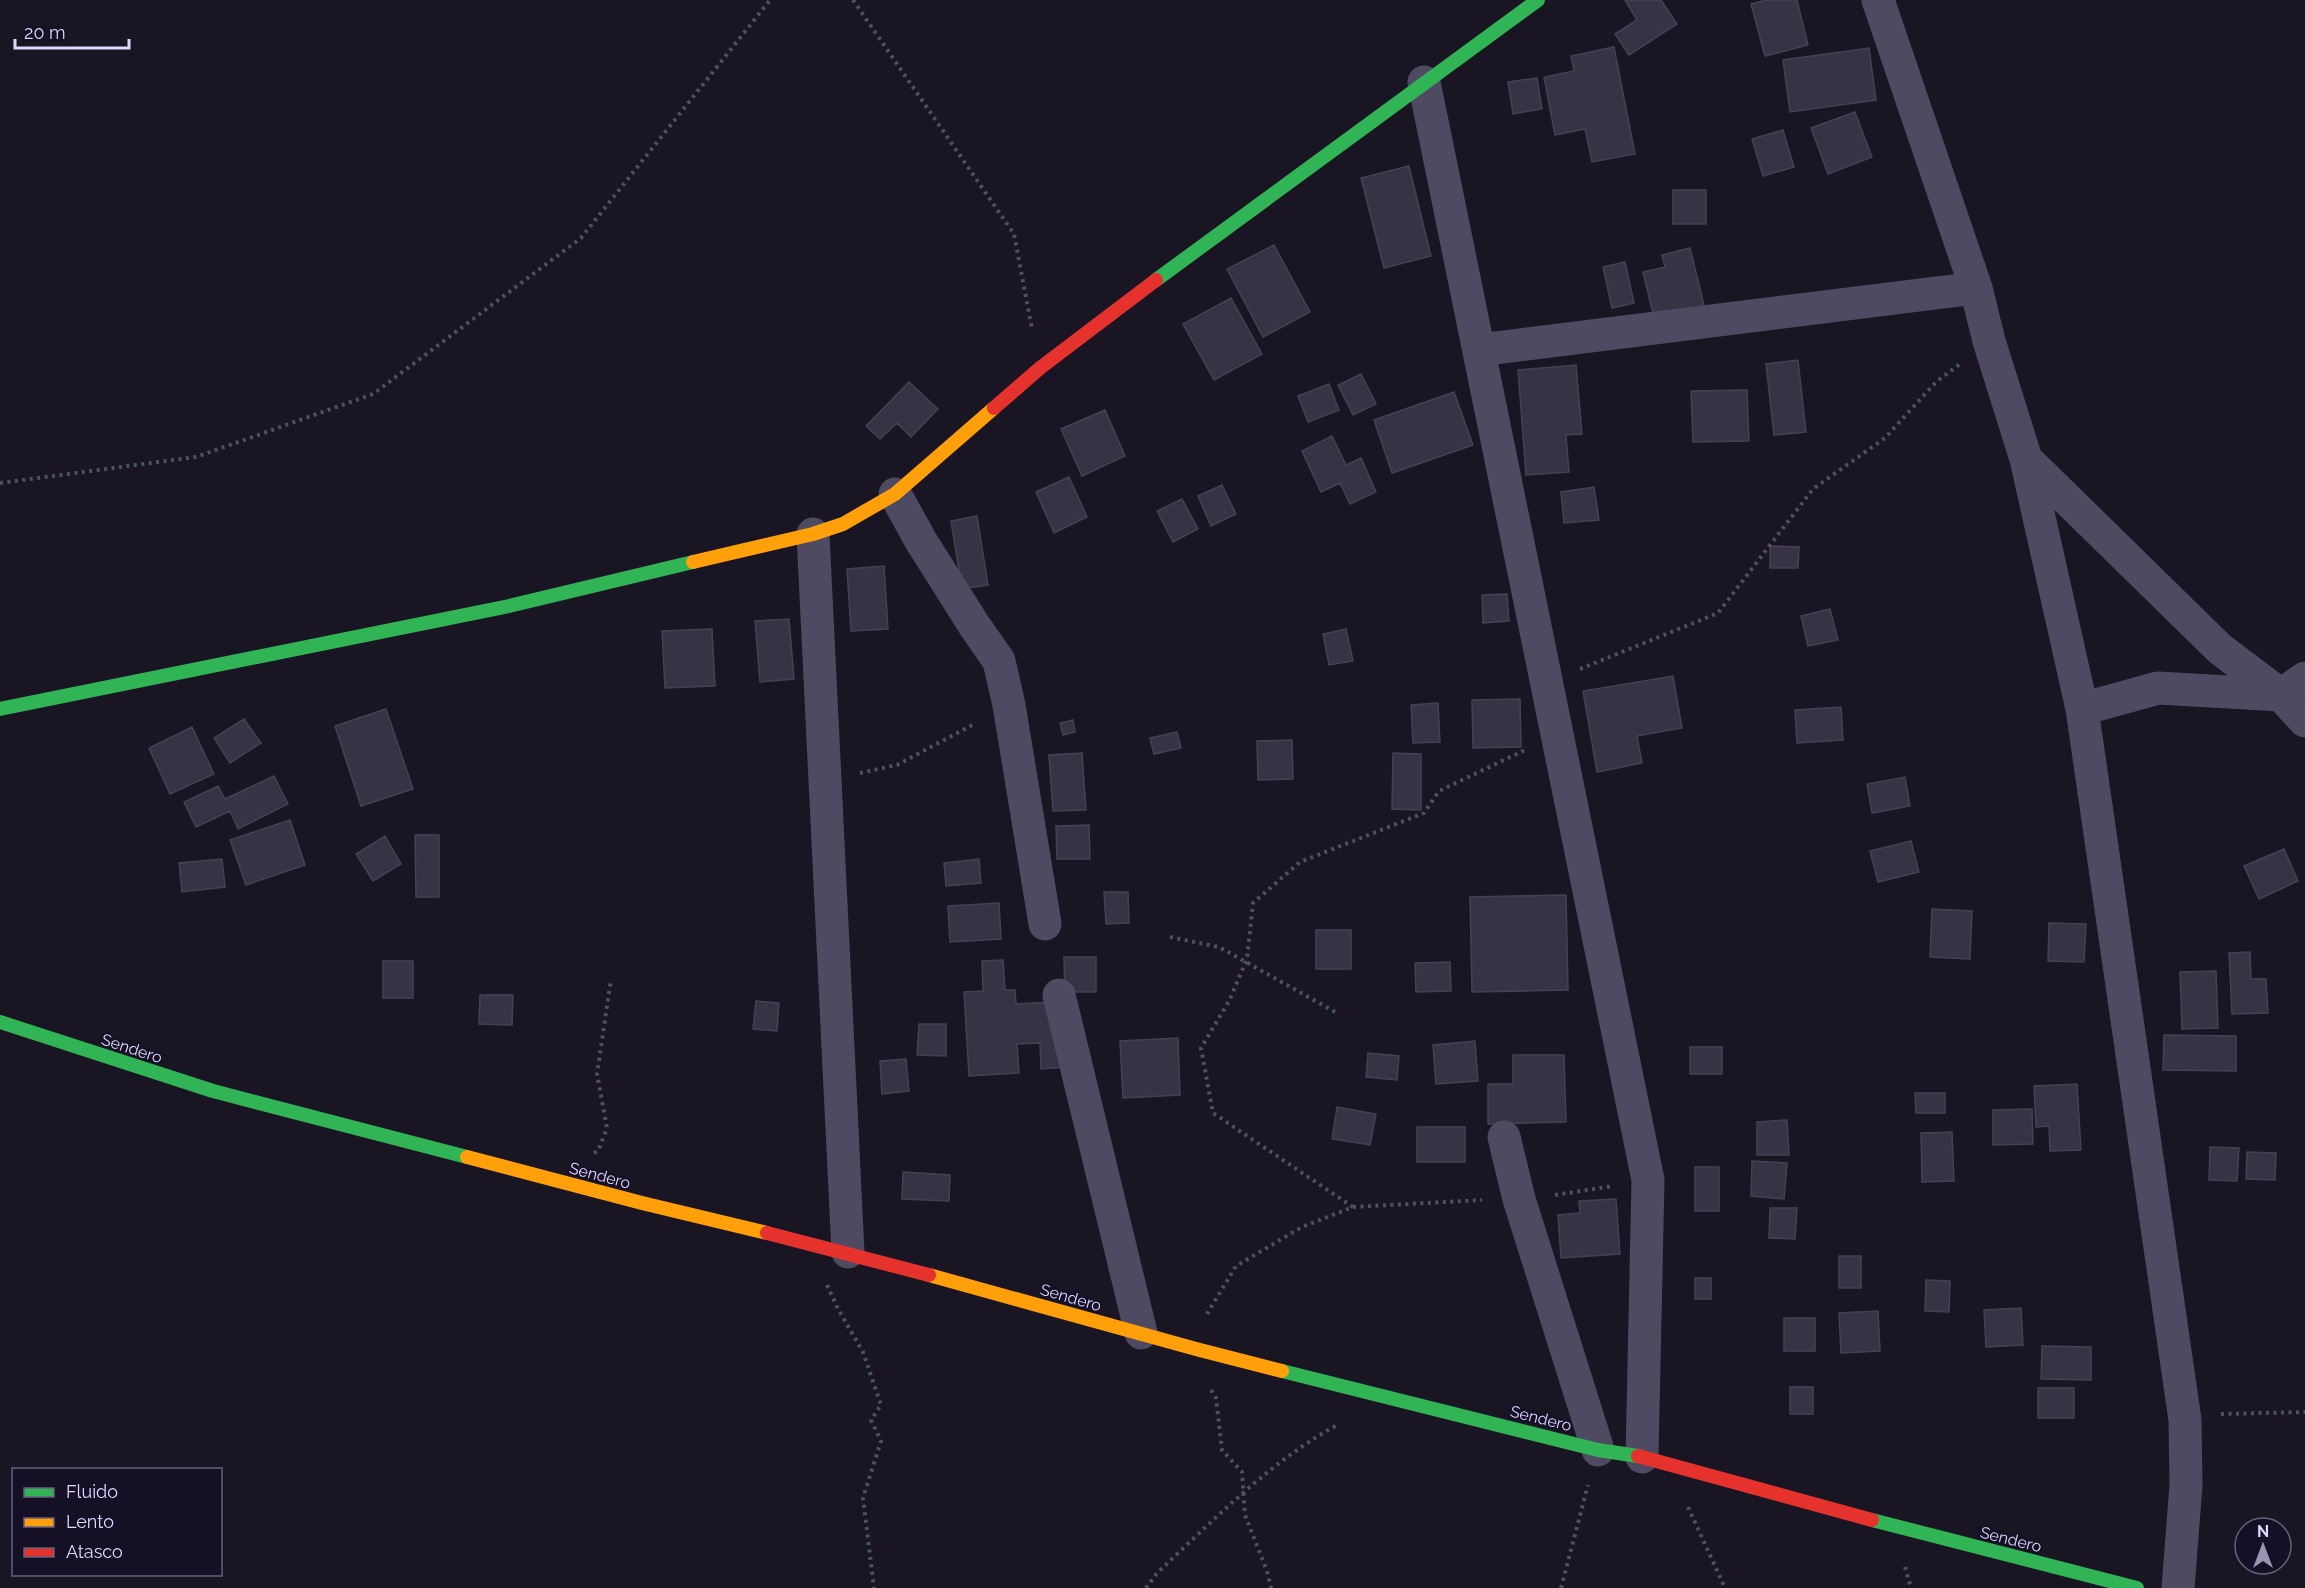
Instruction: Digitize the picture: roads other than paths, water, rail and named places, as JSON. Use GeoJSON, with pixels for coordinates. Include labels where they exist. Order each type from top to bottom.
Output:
{"type":"FeatureCollection","features":[{"type":"Feature","properties":{"kind":"main road"},"geometry":{"type":"LineString","coordinates":[[0,709],[509,606],[813,534],[843,524],[895,494],[1040,369],[1217,234],[1538,0]]}},
{"type":"Feature","properties":{"kind":"main road","name":"Sendero"},"geometry":{"type":"LineString","coordinates":[[0,1022],[213,1091],[554,1180],[848,1252],[1196,1348],[1598,1450],[1642,1457],[1893,1526],[2137,1588]]}},
{"type":"Feature","properties":{"kind":"street"},"geometry":{"type":"LineString","coordinates":[[1878,0],[1976,288],[1989,341],[2026,459],[2082,709],[2185,1420],[2186,1485],[2178,1588]]}},
{"type":"Feature","properties":{"kind":"street"},"geometry":{"type":"LineString","coordinates":[[1424,82],[1648,1180],[1642,1457]]}},
{"type":"Feature","properties":{"kind":"street"},"geometry":{"type":"LineString","coordinates":[[1479,350],[1976,288]]}},
{"type":"Feature","properties":{"kind":"street"},"geometry":{"type":"LineString","coordinates":[[2026,459],[2220,649],[2293,687],[2305,721]]}},
{"type":"Feature","properties":{"kind":"street"},"geometry":{"type":"LineString","coordinates":[[895,494],[944,578],[999,661],[1009,705],[1045,924]]}},
{"type":"Feature","properties":{"kind":"street"},"geometry":{"type":"LineString","coordinates":[[813,534],[848,1252]]}},
{"type":"Feature","properties":{"kind":"street"},"geometry":{"type":"LineString","coordinates":[[2082,709],[2158,688],[2293,687]]}},
{"type":"Feature","properties":{"kind":"street"},"geometry":{"type":"LineString","coordinates":[[1059,995],[1141,1333]]}},
{"type":"Feature","properties":{"kind":"street"},"geometry":{"type":"LineString","coordinates":[[1504,1137],[1519,1199],[1598,1450]]}}]}
